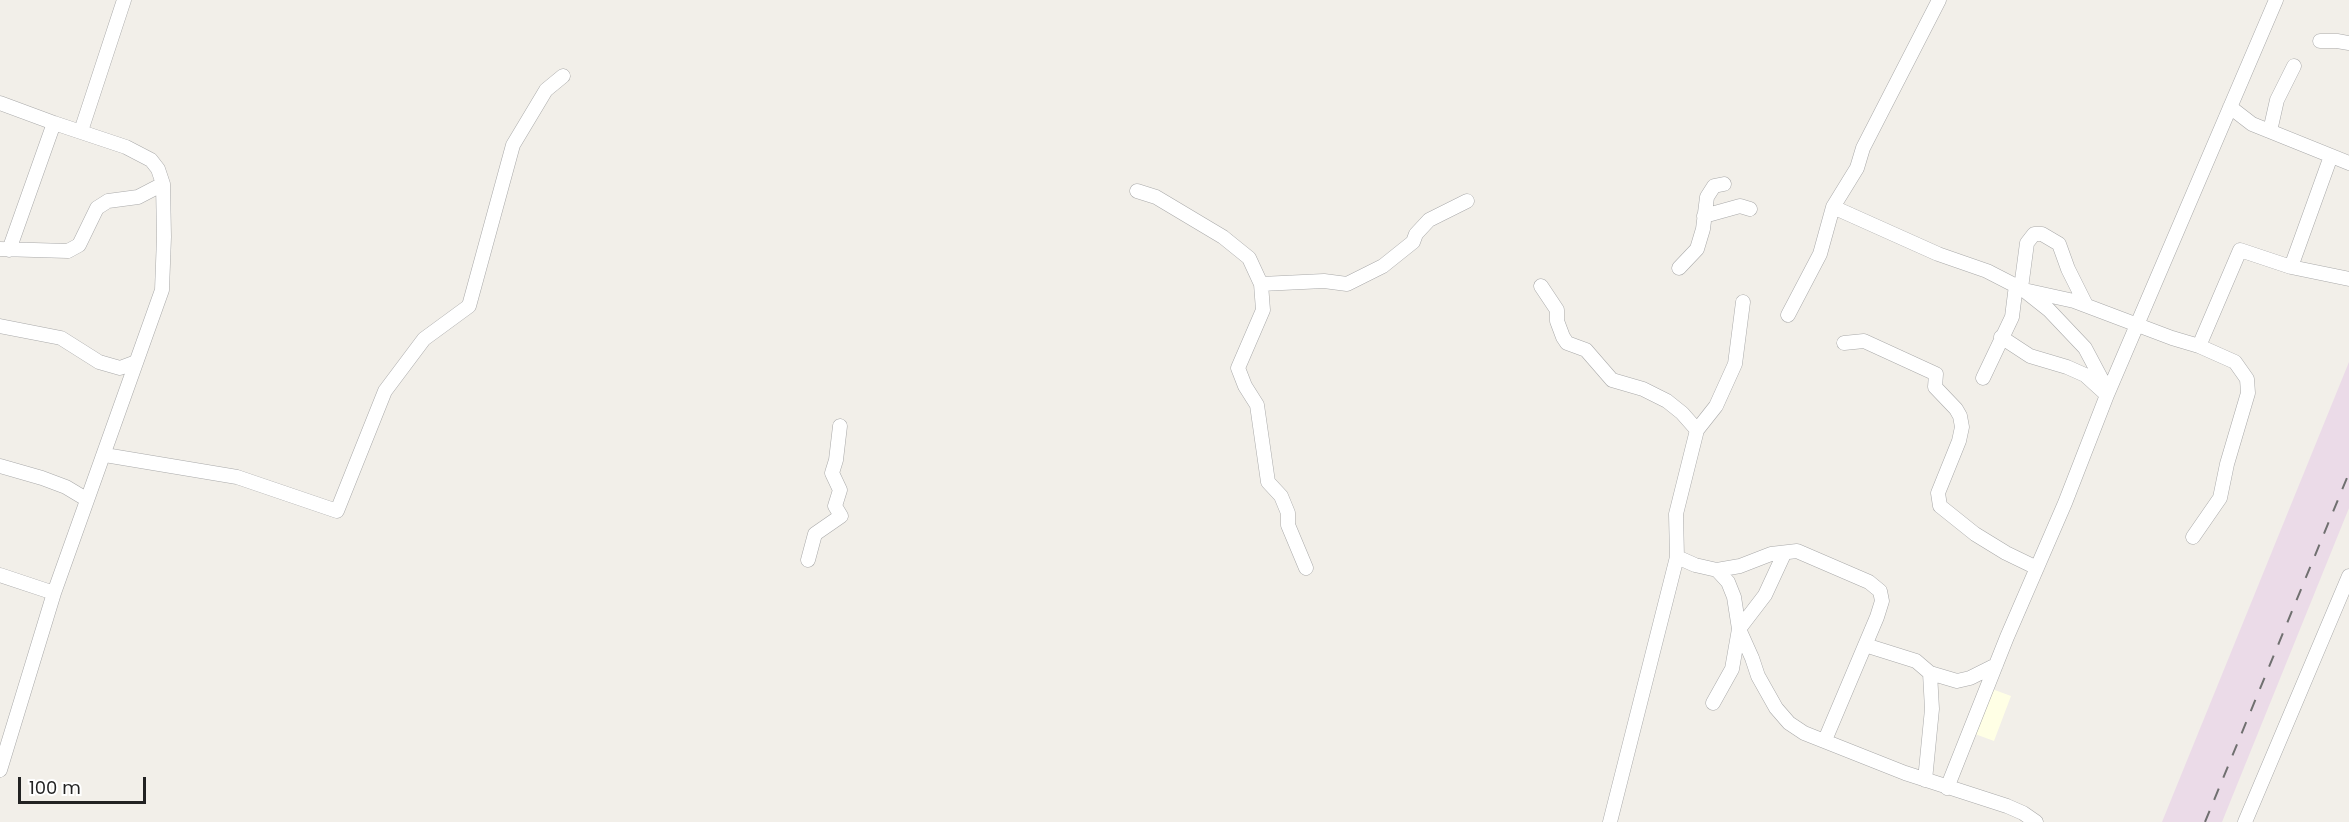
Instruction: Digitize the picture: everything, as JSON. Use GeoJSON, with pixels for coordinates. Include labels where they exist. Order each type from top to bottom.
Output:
{"type":"FeatureCollection","features":[{"type":"Feature","properties":{"kind":"street"},"geometry":{"type":"LineString","coordinates":[[81,131],[124,0]]}},
{"type":"Feature","properties":{"kind":"street"},"geometry":{"type":"LineString","coordinates":[[1788,315],[1820,254],[1833,207],[1857,168],[1863,148],[1939,0]]}},
{"type":"Feature","properties":{"kind":"street"},"geometry":{"type":"LineString","coordinates":[[1947,788],[2065,503],[2107,395],[2276,0]]}},
{"type":"Feature","properties":{"kind":"street"},"geometry":{"type":"LineString","coordinates":[[2320,41],[2337,40],[2349,43]]}},
{"type":"Feature","properties":{"kind":"street"},"geometry":{"type":"LineString","coordinates":[[2270,131],[2277,100],[2294,66]]}},
{"type":"Feature","properties":{"kind":"street"},"geometry":{"type":"LineString","coordinates":[[105,455],[237,477],[337,511],[385,391],[424,339],[469,306],[513,145],[546,90],[563,76]]}},
{"type":"Feature","properties":{"kind":"street"},"geometry":{"type":"LineString","coordinates":[[0,103],[145,156],[158,169],[163,184],[164,237],[162,290],[54,593],[1,766]]}},
{"type":"Feature","properties":{"kind":"street"},"geometry":{"type":"LineString","coordinates":[[2230,107],[2252,124],[2349,163]]}},
{"type":"Feature","properties":{"kind":"street"},"geometry":{"type":"LineString","coordinates":[[54,123],[4,249],[58,252],[76,248],[97,208],[108,201],[138,197],[163,184]]}},
{"type":"Feature","properties":{"kind":"street"},"geometry":{"type":"LineString","coordinates":[[2291,267],[2331,156]]}},
{"type":"Feature","properties":{"kind":"street"},"geometry":{"type":"LineString","coordinates":[[1679,268],[1697,249],[1707,197],[1714,186],[1724,184]]}},
{"type":"Feature","properties":{"kind":"street"},"geometry":{"type":"LineString","coordinates":[[1137,190],[1156,197],[1223,237],[1249,258],[1261,284],[1263,310],[1238,368],[1245,386],[1257,405],[1268,482],[1281,496],[1288,513],[1288,525],[1306,568]]}},
{"type":"Feature","properties":{"kind":"street"},"geometry":{"type":"LineString","coordinates":[[1261,284],[1324,281],[1347,284],[1383,267],[1413,242],[1416,234],[1429,220],[1467,201]]}},
{"type":"Feature","properties":{"kind":"street"},"geometry":{"type":"LineString","coordinates":[[1704,216],[1740,206],[1750,209]]}},
{"type":"Feature","properties":{"kind":"street"},"geometry":{"type":"LineString","coordinates":[[1833,207],[1938,254],[1988,271],[2020,288],[2049,310],[2085,348],[2102,380],[2107,395]]}},
{"type":"Feature","properties":{"kind":"street"},"geometry":{"type":"LineString","coordinates":[[1983,378],[2012,317],[2020,288],[2027,243],[2034,234],[2042,234],[2059,244],[2068,269],[2086,305]]}},
{"type":"Feature","properties":{"kind":"street"},"geometry":{"type":"LineString","coordinates":[[2199,346],[2238,250],[2291,267],[2349,279]]}},
{"type":"Feature","properties":{"kind":"street"},"geometry":{"type":"LineString","coordinates":[[1541,286],[1557,310],[1557,321],[1563,338],[1568,343],[1587,350],[1612,380],[1643,389],[1667,401],[1682,412],[1696,430]]}},
{"type":"Feature","properties":{"kind":"street"},"geometry":{"type":"LineString","coordinates":[[2020,288],[2086,305],[2199,346],[2235,362],[2247,379],[2248,393],[2227,464],[2220,498],[2193,537]]}},
{"type":"Feature","properties":{"kind":"street"},"geometry":{"type":"LineString","coordinates":[[1610,822],[1677,557],[1676,514],[1696,430],[1716,406],[1735,364],[1743,302]]}},
{"type":"Feature","properties":{"kind":"street"},"geometry":{"type":"LineString","coordinates":[[0,326],[61,338],[99,362],[120,368],[136,362]]}},
{"type":"Feature","properties":{"kind":"street"},"geometry":{"type":"LineString","coordinates":[[2001,337],[2030,356],[2085,375],[2107,395]]}},
{"type":"Feature","properties":{"kind":"street"},"geometry":{"type":"LineString","coordinates":[[1844,343],[1864,341],[1936,374],[1935,387],[1956,409],[1962,427],[1959,441],[1938,493],[1940,506],[1976,534],[2006,553],[2037,567]]}},
{"type":"Feature","properties":{"kind":"street"},"geometry":{"type":"LineString","coordinates":[[808,560],[815,534],[841,516],[836,506],[840,490],[832,473],[840,426]]}},
{"type":"Feature","properties":{"kind":"street"},"geometry":{"type":"LineString","coordinates":[[0,466],[66,487],[86,499]]}},
{"type":"Feature","properties":{"kind":"street"},"geometry":{"type":"LineString","coordinates":[[1677,557],[1695,565],[1717,570],[1740,566],[1771,554],[1797,551],[1869,582],[1880,591],[1882,601],[1825,740]]}},
{"type":"Feature","properties":{"kind":"street"},"geometry":{"type":"LineString","coordinates":[[1713,703],[1732,669],[1739,629],[1765,595],[1784,554]]}},
{"type":"Feature","properties":{"kind":"street"},"geometry":{"type":"LineString","coordinates":[[1717,570],[1728,582],[1734,597],[1739,629],[1758,676],[1776,708],[1789,723],[1804,733],[1925,780],[2007,806],[2036,822]]}},
{"type":"Feature","properties":{"kind":"street"},"geometry":{"type":"LineString","coordinates":[[0,575],[54,593]]}},
{"type":"Feature","properties":{"kind":"street"},"geometry":{"type":"LineString","coordinates":[[2246,822],[2345,592],[2349,576]]}},
{"type":"Feature","properties":{"kind":"street"},"geometry":{"type":"LineString","coordinates":[[1865,645],[1916,661],[1930,673],[1958,681],[1970,678],[1996,665]]}},
{"type":"Feature","properties":{"kind":"street"},"geometry":{"type":"LineString","coordinates":[[1925,780],[1932,709],[1930,673]]}},
{"type":"Feature","properties":{"kind":"shaded area"},"geometry":{"type":"Polygon","coordinates":[[[2349,362],[2349,508],[2222,822],[2162,822],[2349,362]]]}},
{"type":"Feature","properties":{"kind":"shaded area"},"geometry":{"type":"Polygon","coordinates":[[[1992,689],[2011,696],[1994,741],[1975,734],[1992,689]]]}},
{"type":"Feature","properties":{"kind":"railway"},"geometry":{"type":"LineString","coordinates":[[2205,822],[2349,473]]}}]}
